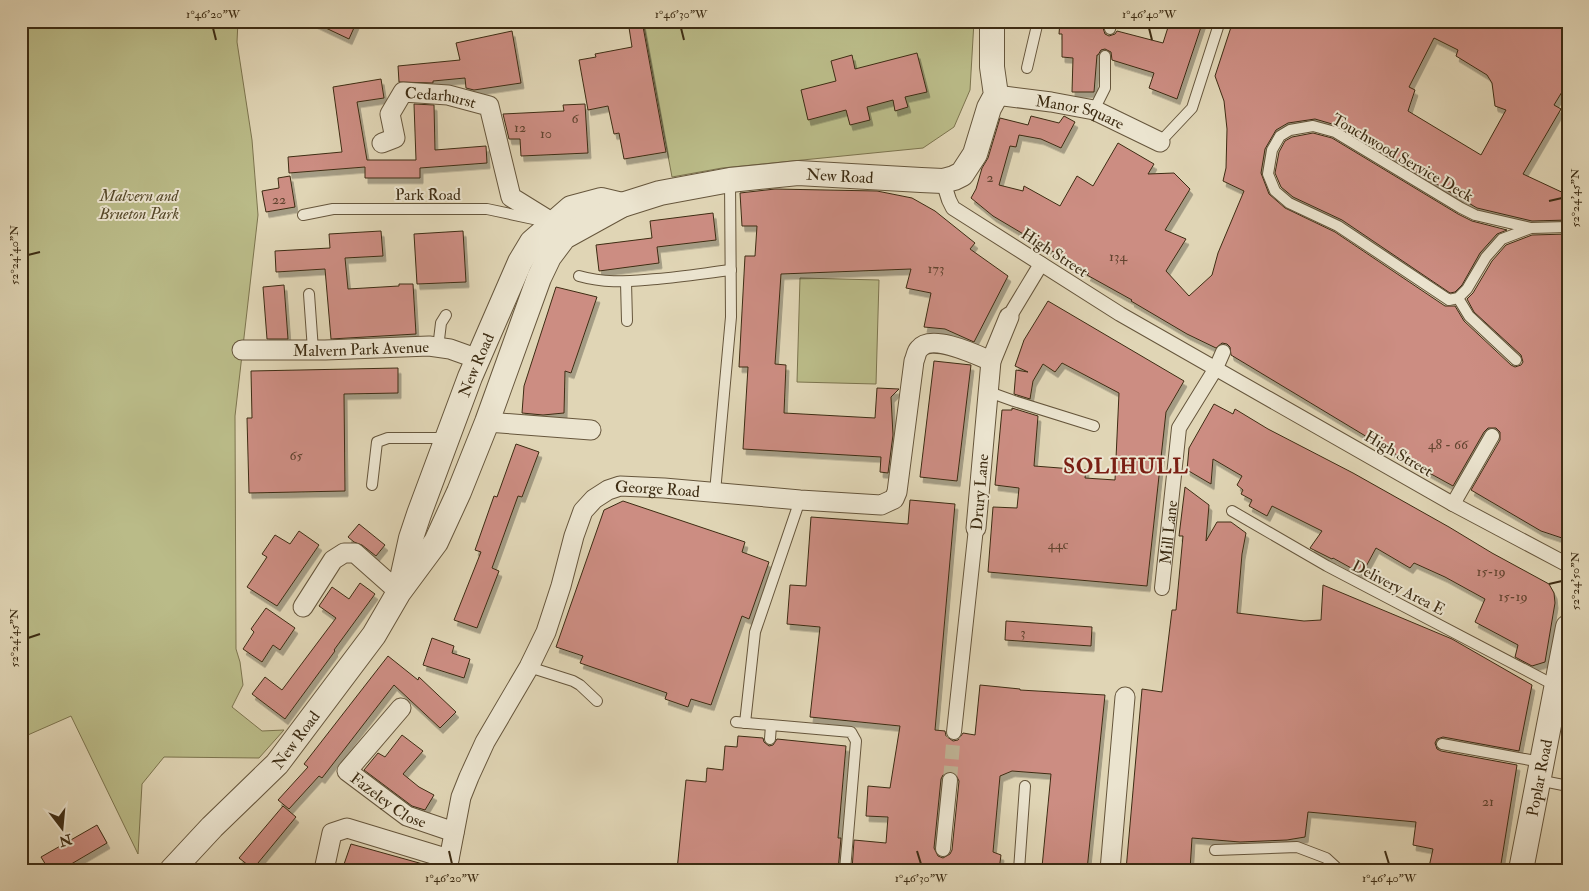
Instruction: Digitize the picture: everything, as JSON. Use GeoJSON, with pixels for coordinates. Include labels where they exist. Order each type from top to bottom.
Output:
{"type":"FeatureCollection","features":[{"type":"Feature","properties":{"kind":"street"},"geometry":{"type":"LineString","coordinates":[[943,181],[962,174],[975,154],[989,108],[996,95],[992,67],[992,21]]}},
{"type":"Feature","properties":{"kind":"street","name":"Cedarhurst"},"geometry":{"type":"LineString","coordinates":[[382,143],[395,138],[390,114],[403,92],[448,94],[490,106],[511,197],[553,223]]}},
{"type":"Feature","properties":{"kind":"street","name":"Manor Square"},"geometry":{"type":"LineString","coordinates":[[996,95],[1094,110],[1160,142]]}},
{"type":"Feature","properties":{"kind":"street","name":"New Road"},"geometry":{"type":"LineString","coordinates":[[172,870],[212,826],[277,764],[374,635],[400,592],[436,542],[459,492],[487,422],[539,278],[549,257],[564,237],[622,205],[660,193],[730,180],[798,173],[943,181]]}},
{"type":"Feature","properties":{"kind":"street","name":"High Street"},"geometry":{"type":"LineString","coordinates":[[943,181],[953,208],[1120,314],[1453,504],[1568,566]]}},
{"type":"Feature","properties":{"kind":"street","name":"New Road"},"geometry":{"type":"LineString","coordinates":[[400,592],[411,538],[419,514],[474,368],[520,262],[532,242],[571,208],[601,200],[622,205]]}},
{"type":"Feature","properties":{"kind":"street"},"geometry":{"type":"LineString","coordinates":[[553,223],[586,224]]}},
{"type":"Feature","properties":{"kind":"street","name":"Drury Lane"},"geometry":{"type":"LineString","coordinates":[[954,732],[976,528],[991,361],[1009,317],[1041,264]]}},
{"type":"Feature","properties":{"kind":"street","name":"George Road"},"geometry":{"type":"LineString","coordinates":[[448,864],[461,797],[485,742],[529,667],[549,623],[562,586],[574,536],[583,511],[594,499],[608,490],[620,486],[881,506],[894,499],[898,486],[914,361],[918,350],[922,346],[933,343],[954,347],[991,361]]}},
{"type":"Feature","properties":{"kind":"street","name":"Malvern Park Avenue"},"geometry":{"type":"LineString","coordinates":[[242,350],[313,350],[430,346],[450,349],[474,368]]}},
{"type":"Feature","properties":{"kind":"street"},"geometry":{"type":"LineString","coordinates":[[1216,368],[1223,352]]}},
{"type":"Feature","properties":{"kind":"street"},"geometry":{"type":"LineString","coordinates":[[474,368],[500,384]]}},
{"type":"Feature","properties":{"kind":"street","name":"Mill Lane"},"geometry":{"type":"LineString","coordinates":[[1162,588],[1179,428],[1216,368]]}},
{"type":"Feature","properties":{"kind":"street"},"geometry":{"type":"LineString","coordinates":[[487,422],[591,430]]}},
{"type":"Feature","properties":{"kind":"street"},"geometry":{"type":"LineString","coordinates":[[1453,504],[1492,436]]}},
{"type":"Feature","properties":{"kind":"street"},"geometry":{"type":"LineString","coordinates":[[419,514],[444,524]]}},
{"type":"Feature","properties":{"kind":"street"},"geometry":{"type":"LineString","coordinates":[[303,607],[333,560],[344,553],[355,553],[400,592]]}},
{"type":"Feature","properties":{"kind":"street","name":"Poplar Road"},"geometry":{"type":"LineString","coordinates":[[1521,870],[1568,628]]}},
{"type":"Feature","properties":{"kind":"street"},"geometry":{"type":"LineString","coordinates":[[1110,870],[1125,697]]}},
{"type":"Feature","properties":{"kind":"street","name":"Fazeley Close"},"geometry":{"type":"LineString","coordinates":[[401,708],[347,771],[407,816],[454,832]]}},
{"type":"Feature","properties":{"kind":"street"},"geometry":{"type":"LineString","coordinates":[[943,848],[950,780]]}},
{"type":"Feature","properties":{"kind":"street"},"geometry":{"type":"LineString","coordinates":[[324,870],[332,833],[347,828],[448,864]]}},
{"type":"Feature","properties":{"kind":"lane"},"geometry":{"type":"LineString","coordinates":[[1027,68],[1038,21]]}},
{"type":"Feature","properties":{"kind":"lane"},"geometry":{"type":"LineString","coordinates":[[1160,142],[1192,108],[1220,21]]}},
{"type":"Feature","properties":{"kind":"lane"},"geometry":{"type":"LineString","coordinates":[[1094,110],[1105,88],[1104,56]]}},
{"type":"Feature","properties":{"kind":"lane","name":"Touchwood Service Deck"},"geometry":{"type":"LineString","coordinates":[[1531,228],[1502,240],[1486,257],[1467,290],[1458,298],[1449,300],[1338,226],[1288,203],[1275,191],[1268,174],[1272,150],[1280,136],[1290,130],[1313,126],[1334,132],[1475,215],[1531,228],[1568,227]]}},
{"type":"Feature","properties":{"kind":"lane"},"geometry":{"type":"LineString","coordinates":[[715,492],[731,317],[730,180]]}},
{"type":"Feature","properties":{"kind":"lane","name":"Park Road"},"geometry":{"type":"LineString","coordinates":[[303,215],[333,209],[487,209],[553,223]]}},
{"type":"Feature","properties":{"kind":"lane"},"geometry":{"type":"LineString","coordinates":[[580,276],[616,283],[731,270]]}},
{"type":"Feature","properties":{"kind":"lane"},"geometry":{"type":"LineString","coordinates":[[626,282],[627,321]]}},
{"type":"Feature","properties":{"kind":"lane"},"geometry":{"type":"LineString","coordinates":[[309,294],[313,350]]}},
{"type":"Feature","properties":{"kind":"lane"},"geometry":{"type":"LineString","coordinates":[[1458,298],[1469,316],[1516,360]]}},
{"type":"Feature","properties":{"kind":"lane"},"geometry":{"type":"LineString","coordinates":[[438,348],[442,323],[446,315]]}},
{"type":"Feature","properties":{"kind":"lane"},"geometry":{"type":"LineString","coordinates":[[989,392],[1094,426]]}},
{"type":"Feature","properties":{"kind":"lane"},"geometry":{"type":"LineString","coordinates":[[372,485],[377,442],[388,438],[447,438]]}},
{"type":"Feature","properties":{"kind":"lane"},"geometry":{"type":"LineString","coordinates":[[800,500],[755,632],[741,723],[851,732],[856,741],[845,870]]}},
{"type":"Feature","properties":{"kind":"lane","name":"Delivery Area E"},"geometry":{"type":"LineString","coordinates":[[1232,511],[1327,566],[1556,686]]}},
{"type":"Feature","properties":{"kind":"lane"},"geometry":{"type":"LineString","coordinates":[[529,667],[573,681],[597,701]]}},
{"type":"Feature","properties":{"kind":"lane"},"geometry":{"type":"LineString","coordinates":[[770,739],[771,725]]}},
{"type":"Feature","properties":{"kind":"lane"},"geometry":{"type":"LineString","coordinates":[[1442,744],[1539,771],[1568,786]]}},
{"type":"Feature","properties":{"kind":"lane"},"geometry":{"type":"LineString","coordinates":[[1018,870],[1025,786]]}},
{"type":"Feature","properties":{"kind":"lane"},"geometry":{"type":"LineString","coordinates":[[1215,850],[1297,847],[1326,858],[1338,870]]}},
{"type":"Feature","properties":{"kind":"green space","name":"Malvern and Brueton Park"},"geometry":{"type":"Polygon","coordinates":[[[21,21],[238,21],[237,42],[252,140],[258,215],[235,416],[236,649],[243,685],[232,707],[262,731],[284,730],[259,758],[164,757],[142,784],[138,854],[71,716],[21,738],[21,21]]]}},
{"type":"Feature","properties":{"kind":"green space"},"geometry":{"type":"Polygon","coordinates":[[[643,21],[974,21],[970,90],[954,127],[923,148],[722,168],[672,177],[643,21]]]}},
{"type":"Feature","properties":{"kind":"green space"},"geometry":{"type":"Polygon","coordinates":[[[800,278],[879,280],[876,384],[797,382],[800,278]]]}},
{"type":"Feature","properties":{"kind":"building"},"geometry":{"type":"Polygon","coordinates":[[[311,21],[357,21],[349,39],[311,21]]]}},
{"type":"Feature","properties":{"kind":"building"},"geometry":{"type":"Polygon","coordinates":[[[628,21],[642,21],[666,152],[624,159],[619,133],[614,134],[608,106],[588,110],[579,60],[596,57],[595,54],[632,47],[628,21]]]}},
{"type":"Feature","properties":{"kind":"building"},"geometry":{"type":"Polygon","coordinates":[[[1060,21],[1103,28],[1105,34],[1109,36],[1117,31],[1163,43],[1170,21],[1203,21],[1177,99],[1149,88],[1154,73],[1112,60],[1111,52],[1105,49],[1101,50],[1097,55],[1094,92],[1072,92],[1073,58],[1062,57],[1062,34],[1059,34],[1060,21]]]}},
{"type":"Feature","properties":{"kind":"building"},"geometry":{"type":"Polygon","coordinates":[[[1233,21],[1568,21],[1568,82],[1554,105],[1561,109],[1523,174],[1568,195],[1568,220],[1532,221],[1477,208],[1339,126],[1315,119],[1288,123],[1276,130],[1265,149],[1261,173],[1269,194],[1285,208],[1335,232],[1445,306],[1455,306],[1464,321],[1515,367],[1523,362],[1521,355],[1474,312],[1467,299],[1473,293],[1492,261],[1506,245],[1532,235],[1568,234],[1568,540],[1541,531],[1471,490],[1500,440],[1500,432],[1496,428],[1488,428],[1484,432],[1453,486],[1402,458],[1231,355],[1230,347],[1227,344],[1222,343],[1216,348],[1187,334],[1087,275],[1089,273],[993,216],[971,198],[976,189],[982,168],[988,158],[1000,118],[1028,125],[1031,116],[1059,123],[1064,116],[1075,122],[1061,148],[1041,139],[1019,135],[1016,147],[1010,146],[999,185],[1023,191],[1024,186],[1060,206],[1077,176],[1093,186],[1118,143],[1154,164],[1148,174],[1174,173],[1190,189],[1165,230],[1186,239],[1166,271],[1189,296],[1212,275],[1218,253],[1244,191],[1223,181],[1226,168],[1227,129],[1224,101],[1215,76],[1233,21]],[[1434,38],[1409,87],[1415,90],[1408,111],[1481,155],[1506,110],[1495,106],[1492,83],[1487,75],[1456,56],[1458,50],[1434,38]]]}},
{"type":"Feature","properties":{"kind":"building"},"geometry":{"type":"Polygon","coordinates":[[[512,31],[521,83],[474,90],[466,88],[465,78],[433,81],[433,83],[399,82],[398,66],[460,60],[456,43],[512,31]]]}},
{"type":"Feature","properties":{"kind":"building"},"geometry":{"type":"Polygon","coordinates":[[[917,53],[927,92],[905,97],[908,107],[895,111],[893,100],[867,107],[870,120],[850,125],[846,110],[808,120],[801,90],[836,81],[831,61],[852,55],[855,69],[917,53]]]}},
{"type":"Feature","properties":{"kind":"building"},"geometry":{"type":"Polygon","coordinates":[[[381,79],[384,98],[357,102],[367,160],[416,160],[414,104],[434,105],[435,150],[486,146],[487,163],[420,168],[420,178],[365,178],[365,167],[289,173],[288,157],[342,152],[333,87],[381,79]]]}},
{"type":"Feature","properties":{"kind":"building"},"geometry":{"type":"Polygon","coordinates":[[[585,104],[588,153],[521,156],[520,139],[509,139],[503,114],[564,111],[563,105],[585,104]]]}},
{"type":"Feature","properties":{"kind":"building"},"geometry":{"type":"Polygon","coordinates":[[[1313,133],[1332,138],[1472,221],[1507,230],[1497,234],[1480,253],[1462,285],[1455,292],[1450,293],[1342,220],[1293,197],[1281,187],[1275,173],[1279,152],[1285,141],[1292,137],[1313,133]]]}},
{"type":"Feature","properties":{"kind":"building"},"geometry":{"type":"Polygon","coordinates":[[[290,176],[295,207],[266,212],[262,191],[279,188],[278,178],[290,176]]]}},
{"type":"Feature","properties":{"kind":"building"},"geometry":{"type":"Polygon","coordinates":[[[775,189],[877,191],[912,198],[935,211],[975,243],[970,249],[1008,276],[974,342],[945,329],[924,327],[931,293],[906,288],[911,269],[781,274],[775,364],[786,365],[784,413],[875,418],[877,388],[899,389],[891,397],[893,435],[888,473],[880,472],[881,457],[743,449],[748,367],[739,367],[745,256],[755,256],[757,226],[742,226],[740,193],[775,189]]]}},
{"type":"Feature","properties":{"kind":"building"},"geometry":{"type":"Polygon","coordinates":[[[713,213],[716,240],[657,247],[659,263],[599,271],[596,245],[652,238],[650,221],[713,213]]]}},
{"type":"Feature","properties":{"kind":"building"},"geometry":{"type":"Polygon","coordinates":[[[381,231],[383,256],[345,258],[348,289],[413,284],[416,334],[331,339],[325,269],[276,272],[275,251],[330,248],[329,234],[381,231]]]}},
{"type":"Feature","properties":{"kind":"building"},"geometry":{"type":"Polygon","coordinates":[[[463,231],[466,282],[417,284],[414,234],[463,231]]]}},
{"type":"Feature","properties":{"kind":"building"},"geometry":{"type":"Polygon","coordinates":[[[284,285],[288,339],[267,339],[263,287],[284,285]]]}},
{"type":"Feature","properties":{"kind":"building"},"geometry":{"type":"Polygon","coordinates":[[[556,287],[597,297],[571,373],[565,371],[564,413],[543,415],[522,413],[524,386],[556,287]]]}},
{"type":"Feature","properties":{"kind":"building"},"geometry":{"type":"Polygon","coordinates":[[[1048,301],[1184,381],[1166,412],[1147,586],[988,572],[993,507],[1017,508],[1019,488],[995,485],[1002,410],[1012,410],[1012,408],[1038,416],[1034,466],[1086,470],[1085,478],[1115,480],[1119,393],[1062,363],[1055,372],[1043,364],[1033,381],[1030,399],[1014,394],[1016,370],[1028,372],[1015,366],[1024,340],[1048,301]]]}},
{"type":"Feature","properties":{"kind":"building"},"geometry":{"type":"Polygon","coordinates":[[[934,361],[971,365],[957,481],[920,477],[934,361]]]}},
{"type":"Feature","properties":{"kind":"building"},"geometry":{"type":"Polygon","coordinates":[[[398,368],[398,393],[344,394],[345,491],[249,493],[247,418],[252,418],[251,371],[398,368]]]}},
{"type":"Feature","properties":{"kind":"building"},"geometry":{"type":"Polygon","coordinates":[[[1214,404],[1233,414],[1235,409],[1268,429],[1353,473],[1549,584],[1554,593],[1555,603],[1545,662],[1532,666],[1515,657],[1518,645],[1475,622],[1485,599],[1445,577],[1414,563],[1410,568],[1376,548],[1362,574],[1310,548],[1322,531],[1272,506],[1267,516],[1249,506],[1252,500],[1241,494],[1243,490],[1237,485],[1242,476],[1213,459],[1211,484],[1187,470],[1189,448],[1214,404]]]}},
{"type":"Feature","properties":{"kind":"building"},"geometry":{"type":"Polygon","coordinates":[[[516,444],[539,452],[522,497],[518,496],[492,568],[499,571],[477,628],[454,620],[481,552],[475,550],[494,496],[497,497],[516,444]]]}},
{"type":"Feature","properties":{"kind":"building"},"geometry":{"type":"Polygon","coordinates":[[[1185,487],[1209,505],[1206,541],[1217,522],[1231,522],[1246,533],[1242,554],[1237,613],[1304,621],[1321,620],[1323,585],[1452,639],[1532,685],[1519,751],[1443,737],[1437,739],[1435,743],[1437,749],[1441,751],[1517,765],[1500,870],[1447,870],[1429,867],[1433,849],[1413,845],[1416,822],[1308,812],[1305,837],[1287,840],[1240,842],[1192,838],[1190,870],[1126,870],[1142,689],[1162,692],[1172,610],[1176,610],[1183,536],[1179,536],[1185,487]]]}},
{"type":"Feature","properties":{"kind":"building"},"geometry":{"type":"Polygon","coordinates":[[[910,500],[955,504],[935,730],[945,731],[946,736],[953,741],[958,740],[963,733],[975,735],[980,685],[1020,690],[1105,695],[1087,870],[1042,867],[1051,774],[1012,771],[1000,776],[993,852],[1001,855],[999,870],[852,870],[854,840],[886,843],[888,817],[866,816],[868,786],[890,788],[900,726],[810,717],[820,627],[787,624],[790,585],[806,586],[811,517],[908,524],[910,500]],[[950,771],[943,775],[941,779],[934,848],[938,856],[943,858],[950,854],[952,850],[959,781],[955,773],[950,771]]]}},
{"type":"Feature","properties":{"kind":"building"},"geometry":{"type":"Polygon","coordinates":[[[623,501],[745,542],[742,552],[769,562],[749,619],[742,616],[711,705],[691,699],[688,707],[665,699],[667,693],[580,663],[583,656],[556,647],[604,510],[623,501]]]}},
{"type":"Feature","properties":{"kind":"building"},"geometry":{"type":"Polygon","coordinates":[[[359,524],[385,545],[376,556],[348,537],[359,524]]]}},
{"type":"Feature","properties":{"kind":"building"},"geometry":{"type":"Polygon","coordinates":[[[299,531],[319,545],[277,606],[247,587],[267,557],[262,554],[275,535],[290,544],[299,531]]]}},
{"type":"Feature","properties":{"kind":"building"},"geometry":{"type":"Polygon","coordinates":[[[360,583],[375,594],[285,719],[252,694],[265,677],[282,690],[336,618],[319,606],[332,587],[349,599],[360,583]]]}},
{"type":"Feature","properties":{"kind":"building"},"geometry":{"type":"Polygon","coordinates":[[[266,608],[295,628],[280,650],[273,645],[262,662],[243,649],[254,632],[251,629],[266,608]]]}},
{"type":"Feature","properties":{"kind":"building"},"geometry":{"type":"Polygon","coordinates":[[[1006,621],[1092,627],[1091,646],[1005,640],[1006,621]]]}},
{"type":"Feature","properties":{"kind":"building"},"geometry":{"type":"Polygon","coordinates":[[[432,638],[454,646],[452,653],[470,659],[464,678],[423,665],[432,638]]]}},
{"type":"Feature","properties":{"kind":"building"},"geometry":{"type":"Polygon","coordinates":[[[388,656],[418,680],[419,677],[456,712],[440,728],[394,685],[322,778],[319,776],[289,809],[278,800],[308,767],[304,764],[388,656]]]}},
{"type":"Feature","properties":{"kind":"building"},"geometry":{"type":"Polygon","coordinates":[[[402,735],[423,751],[403,774],[419,787],[434,795],[425,810],[412,806],[364,770],[378,753],[385,757],[402,735]]]}},
{"type":"Feature","properties":{"kind":"building"},"geometry":{"type":"Polygon","coordinates":[[[738,736],[763,738],[764,742],[769,746],[773,745],[777,739],[846,746],[838,838],[841,838],[838,870],[677,870],[686,780],[706,782],[707,768],[723,770],[725,746],[737,747],[738,736]]]}},
{"type":"Feature","properties":{"kind":"building"},"geometry":{"type":"Polygon","coordinates":[[[283,806],[296,817],[253,869],[239,858],[283,806]]]}},
{"type":"Feature","properties":{"kind":"building"},"geometry":{"type":"Polygon","coordinates":[[[97,825],[107,843],[61,870],[49,870],[41,857],[97,825]]]}},
{"type":"Feature","properties":{"kind":"building"},"geometry":{"type":"Polygon","coordinates":[[[351,844],[430,866],[430,870],[342,870],[351,844]]]}},
{"type":"Feature","properties":{"kind":"tunnel"},"geometry":{"type":"LineString","coordinates":[[950,780],[954,732]]}},
{"type":"Feature","properties":{"kind":"district","name":"SOLIHULL"},"geometry":{"type":"Point","coordinates":[1126,466]}}]}
